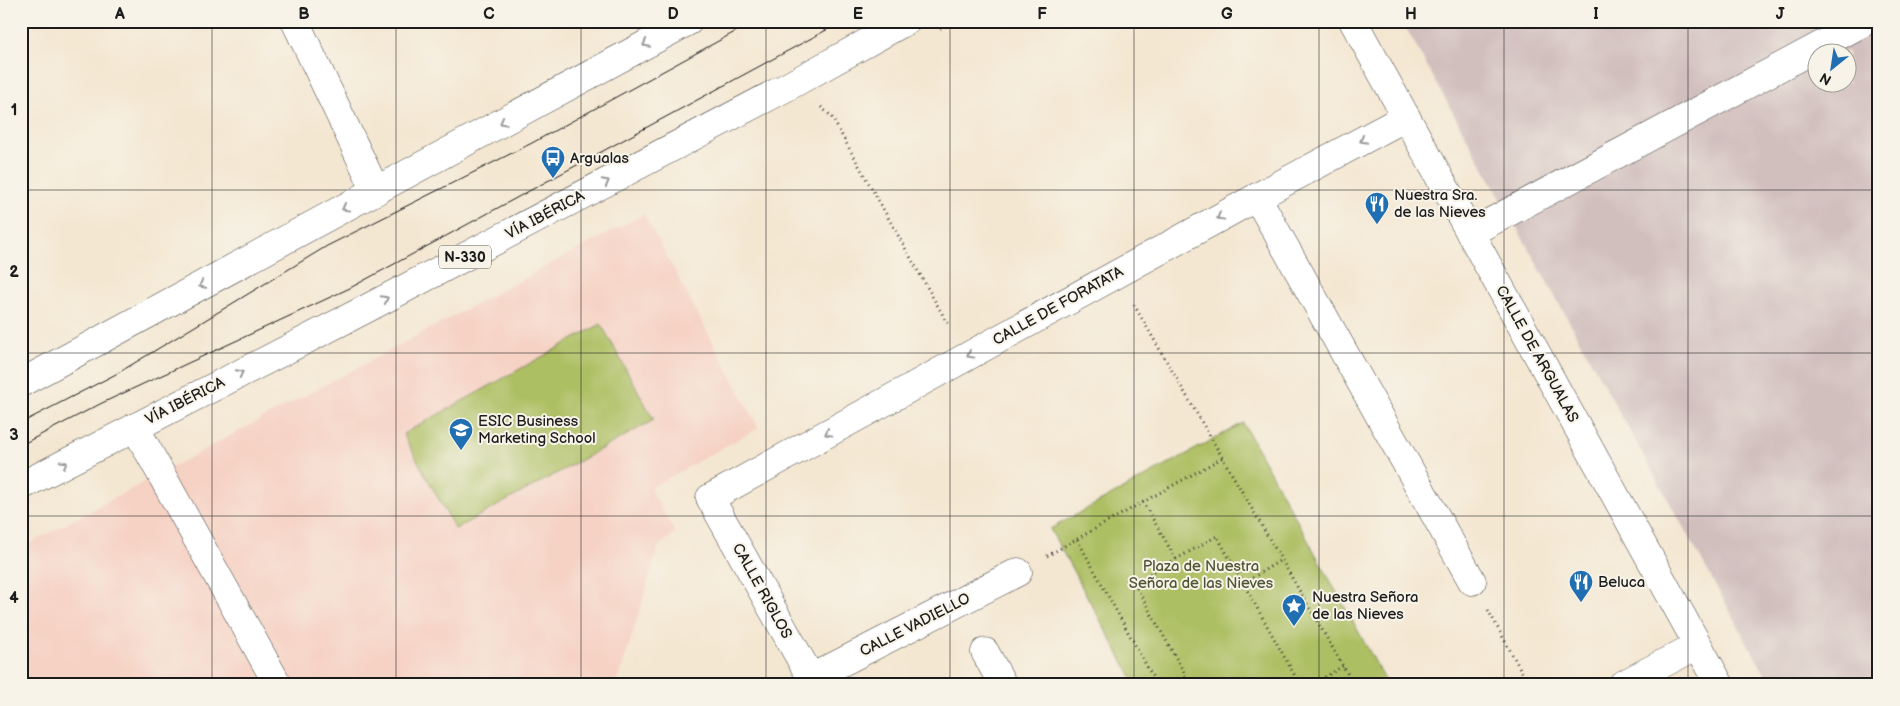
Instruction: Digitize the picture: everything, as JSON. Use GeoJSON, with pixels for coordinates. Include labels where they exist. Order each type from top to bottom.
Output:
{"type":"FeatureCollection","features":[{"type":"Feature","properties":{"kind":"main road"},"geometry":{"type":"LineString","coordinates":[[294,21],[376,191]]}},
{"type":"Feature","properties":{"kind":"main road"},"geometry":{"type":"LineString","coordinates":[[21,383],[689,21]]}},
{"type":"Feature","properties":{"kind":"main road","name":"VÍA IBÉRICA"},"geometry":{"type":"LineString","coordinates":[[21,486],[379,302],[787,87],[906,21]]}},
{"type":"Feature","properties":{"kind":"main road"},"geometry":{"type":"LineString","coordinates":[[1470,233],[1866,21]]}},
{"type":"Feature","properties":{"kind":"main road","name":"CALLE DE ARGUALAS"},"geometry":{"type":"LineString","coordinates":[[1354,22],[1720,685]]}},
{"type":"Feature","properties":{"kind":"main road","name":"CALLE DE FORATATA"},"geometry":{"type":"LineString","coordinates":[[710,498],[1256,197],[1406,117]]}},
{"type":"Feature","properties":{"kind":"main road"},"geometry":{"type":"LineString","coordinates":[[1256,197],[1472,581]]}},
{"type":"Feature","properties":{"kind":"main road"},"geometry":{"type":"LineString","coordinates":[[135,427],[278,685]]}},
{"type":"Feature","properties":{"kind":"main road","name":"CALLE RIGLOS"},"geometry":{"type":"LineString","coordinates":[[710,498],[813,682]]}},
{"type":"Feature","properties":{"kind":"main road","name":"CALLE VADIELLO"},"geometry":{"type":"LineString","coordinates":[[813,682],[1018,572]]}},
{"type":"Feature","properties":{"kind":"main road"},"geometry":{"type":"LineString","coordinates":[[1622,685],[1698,646]]}},
{"type":"Feature","properties":{"kind":"main road"},"geometry":{"type":"LineString","coordinates":[[985,652],[1004,685]]}},
{"type":"Feature","properties":{"kind":"path"},"geometry":{"type":"LineString","coordinates":[[816,102],[831,116],[967,357]]}},
{"type":"Feature","properties":{"kind":"path"},"geometry":{"type":"LineString","coordinates":[[1116,274],[1354,685]]}},
{"type":"Feature","properties":{"kind":"path"},"geometry":{"type":"LineString","coordinates":[[1060,548],[1222,458]]}},
{"type":"Feature","properties":{"kind":"path"},"geometry":{"type":"LineString","coordinates":[[1143,502],[1176,559]]}},
{"type":"Feature","properties":{"kind":"path"},"geometry":{"type":"LineString","coordinates":[[1191,685],[1134,583],[1217,536],[1300,685]]}},
{"type":"Feature","properties":{"kind":"path"},"geometry":{"type":"LineString","coordinates":[[1077,539],[1157,685]]}},
{"type":"Feature","properties":{"kind":"path"},"geometry":{"type":"LineString","coordinates":[[1244,583],[1281,560]]}},
{"type":"Feature","properties":{"kind":"path"},"geometry":{"type":"LineString","coordinates":[[1472,581],[1529,685]]}},
{"type":"Feature","properties":{"kind":"path"},"geometry":{"type":"LineString","coordinates":[[1312,685],[1343,666]]}},
{"type":"Feature","properties":{"kind":"shaded area"},"geometry":{"type":"Polygon","coordinates":[[[1402,21],[1879,21],[1879,685],[1771,685],[1402,21]]]}},
{"type":"Feature","properties":{"kind":"shaded area","name":"ESIC Business Marketing School"},"geometry":{"type":"Polygon","coordinates":[[[644,214],[759,428],[650,488],[675,533],[659,546],[617,685],[21,685],[21,548],[644,214]]]}},
{"type":"Feature","properties":{"kind":"green space"},"geometry":{"type":"Polygon","coordinates":[[[601,324],[654,420],[455,529],[403,434],[601,324]]]}},
{"type":"Feature","properties":{"kind":"green space","name":"Plaza de Nuestra Señora de las Nieves"},"geometry":{"type":"Polygon","coordinates":[[[1243,423],[1388,685],[1136,685],[1050,529],[1243,423]]]}},
{"type":"Feature","properties":{"kind":"tram line"},"geometry":{"type":"LineString","coordinates":[[21,423],[118,373],[327,246],[532,143],[755,21]]}},
{"type":"Feature","properties":{"kind":"tram line"},"geometry":{"type":"LineString","coordinates":[[21,445],[102,403],[350,288],[843,21]]}},
{"type":"Feature","properties":{"kind":"place","name":"Argualas"},"geometry":{"type":"Point","coordinates":[553,179]}},
{"type":"Feature","properties":{"kind":"place","name":"Nuestra Sra. de las Nieves"},"geometry":{"type":"Point","coordinates":[1377,225]}},
{"type":"Feature","properties":{"kind":"place","name":"ESIC Business Marketing School"},"geometry":{"type":"Point","coordinates":[461,451]}},
{"type":"Feature","properties":{"kind":"place","name":"Beluca"},"geometry":{"type":"Point","coordinates":[1581,603]}},
{"type":"Feature","properties":{"kind":"place","name":"Nuestra Señora de las Nieves"},"geometry":{"type":"Point","coordinates":[1294,627]}}]}
